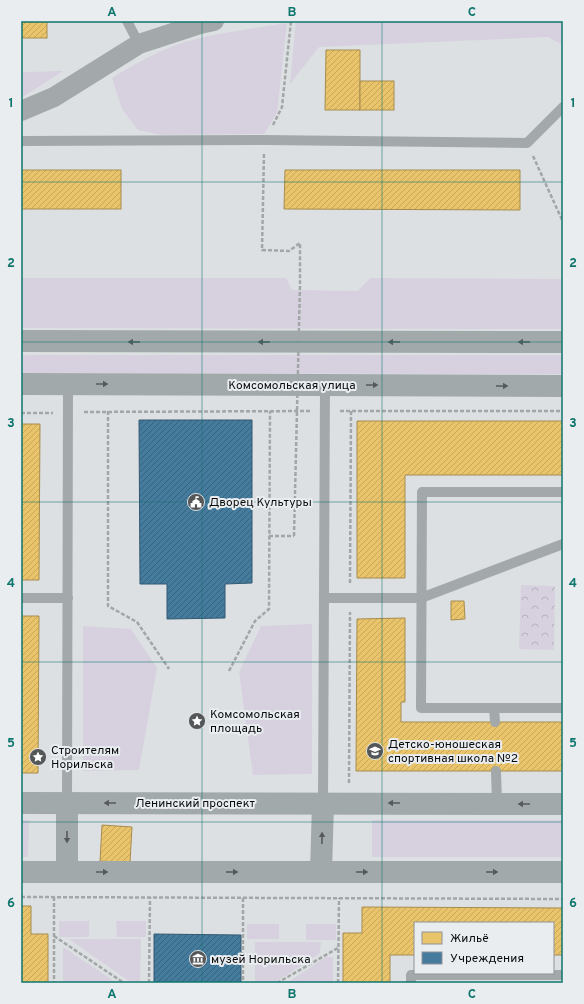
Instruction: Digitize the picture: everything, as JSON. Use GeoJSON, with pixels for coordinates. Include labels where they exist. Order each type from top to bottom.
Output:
{"type":"FeatureCollection","features":[{"type":"Feature","properties":{"kind":"main road"},"geometry":{"type":"LineString","coordinates":[[21,342],[563,342]]}},
{"type":"Feature","properties":{"kind":"main road","name":"Комсомольская улица"},"geometry":{"type":"LineString","coordinates":[[21,384],[563,386]]}},
{"type":"Feature","properties":{"kind":"main road","name":"Ленинский проспект"},"geometry":{"type":"LineString","coordinates":[[21,803],[563,804]]}},
{"type":"Feature","properties":{"kind":"main road"},"geometry":{"type":"LineString","coordinates":[[67,803],[67,872]]}},
{"type":"Feature","properties":{"kind":"main road"},"geometry":{"type":"LineString","coordinates":[[322,872],[323,803]]}},
{"type":"Feature","properties":{"kind":"main road"},"geometry":{"type":"LineString","coordinates":[[21,872],[563,872]]}},
{"type":"Feature","properties":{"kind":"street"},"geometry":{"type":"LineString","coordinates":[[21,111],[54,97],[139,44],[200,24],[214,21]]}},
{"type":"Feature","properties":{"kind":"lane"},"geometry":{"type":"LineString","coordinates":[[127,21],[139,44]]}},
{"type":"Feature","properties":{"kind":"lane"},"geometry":{"type":"LineString","coordinates":[[21,141],[264,140],[527,143],[563,107]]}},
{"type":"Feature","properties":{"kind":"lane"},"geometry":{"type":"LineString","coordinates":[[67,803],[68,384]]}},
{"type":"Feature","properties":{"kind":"lane"},"geometry":{"type":"LineString","coordinates":[[323,803],[325,385]]}},
{"type":"Feature","properties":{"kind":"lane"},"geometry":{"type":"LineString","coordinates":[[563,492],[422,492],[421,598],[421,708],[563,708]]}},
{"type":"Feature","properties":{"kind":"lane"},"geometry":{"type":"LineString","coordinates":[[324,598],[421,598],[563,544]]}},
{"type":"Feature","properties":{"kind":"lane"},"geometry":{"type":"LineString","coordinates":[[21,598],[68,598]]}},
{"type":"Feature","properties":{"kind":"lane"},"geometry":{"type":"LineString","coordinates":[[494,708],[495,722]]}},
{"type":"Feature","properties":{"kind":"lane"},"geometry":{"type":"LineString","coordinates":[[496,771],[497,803]]}},
{"type":"Feature","properties":{"kind":"lane"},"geometry":{"type":"LineString","coordinates":[[411,983],[411,975],[563,975]]}},
{"type":"Feature","properties":{"kind":"path"},"geometry":{"type":"LineString","coordinates":[[282,107],[291,21]]}},
{"type":"Feature","properties":{"kind":"path"},"geometry":{"type":"LineString","coordinates":[[264,140],[262,250],[288,251],[300,242],[294,536],[269,536]]}},
{"type":"Feature","properties":{"kind":"path"},"geometry":{"type":"LineString","coordinates":[[527,143],[563,222]]}},
{"type":"Feature","properties":{"kind":"path"},"geometry":{"type":"LineString","coordinates":[[108,411],[108,606],[137,622],[169,669]]}},
{"type":"Feature","properties":{"kind":"path"},"geometry":{"type":"LineString","coordinates":[[21,413],[108,411],[563,411]]}},
{"type":"Feature","properties":{"kind":"path"},"geometry":{"type":"LineString","coordinates":[[229,672],[255,621],[269,609],[270,411]]}},
{"type":"Feature","properties":{"kind":"path"},"geometry":{"type":"LineString","coordinates":[[21,897],[563,899]]}},
{"type":"Feature","properties":{"kind":"path"},"geometry":{"type":"LineString","coordinates":[[54,897],[54,983]]}},
{"type":"Feature","properties":{"kind":"path"},"geometry":{"type":"LineString","coordinates":[[149,983],[150,897]]}},
{"type":"Feature","properties":{"kind":"path"},"geometry":{"type":"LineString","coordinates":[[243,898],[243,983]]}},
{"type":"Feature","properties":{"kind":"path"},"geometry":{"type":"LineString","coordinates":[[338,983],[339,898]]}},
{"type":"Feature","properties":{"kind":"path"},"geometry":{"type":"LineString","coordinates":[[54,936],[124,983]]}},
{"type":"Feature","properties":{"kind":"path"},"geometry":{"type":"LineString","coordinates":[[278,983],[338,948]]}},
{"type":"Feature","properties":{"kind":"green space"},"geometry":{"type":"Polygon","coordinates":[[[296,21],[563,21],[563,45],[548,37],[319,47],[290,84],[296,21]]]}},
{"type":"Feature","properties":{"kind":"green space"},"geometry":{"type":"Polygon","coordinates":[[[287,23],[277,113],[264,134],[161,135],[138,130],[122,109],[112,78],[148,57],[191,40],[239,30],[287,23]]]}},
{"type":"Feature","properties":{"kind":"green space"},"geometry":{"type":"Polygon","coordinates":[[[63,71],[21,98],[21,72],[63,71]]]}},
{"type":"Feature","properties":{"kind":"green space"},"geometry":{"type":"Polygon","coordinates":[[[21,278],[286,278],[292,290],[358,291],[370,278],[563,279],[563,329],[21,328],[21,278]]]}},
{"type":"Feature","properties":{"kind":"green space"},"geometry":{"type":"Polygon","coordinates":[[[21,355],[563,355],[563,374],[21,373],[21,355]]]}},
{"type":"Feature","properties":{"kind":"green space"},"geometry":{"type":"Polygon","coordinates":[[[521,585],[555,586],[554,650],[519,649],[521,585]]]}},
{"type":"Feature","properties":{"kind":"green space"},"geometry":{"type":"Polygon","coordinates":[[[312,624],[312,774],[253,775],[239,672],[261,626],[312,624]]]}},
{"type":"Feature","properties":{"kind":"green space"},"geometry":{"type":"Polygon","coordinates":[[[83,626],[131,629],[157,668],[139,770],[83,771],[83,626]]]}},
{"type":"Feature","properties":{"kind":"green space"},"geometry":{"type":"Polygon","coordinates":[[[21,820],[29,820],[28,857],[21,857],[21,820]]]}},
{"type":"Feature","properties":{"kind":"green space"},"geometry":{"type":"Polygon","coordinates":[[[372,820],[563,820],[563,857],[372,857],[372,820]]]}},
{"type":"Feature","properties":{"kind":"green space"},"geometry":{"type":"Polygon","coordinates":[[[59,921],[89,921],[89,937],[59,937],[59,921]]]}},
{"type":"Feature","properties":{"kind":"green space"},"geometry":{"type":"Polygon","coordinates":[[[116,921],[146,921],[146,937],[117,937],[116,921]]]}},
{"type":"Feature","properties":{"kind":"green space"},"geometry":{"type":"Polygon","coordinates":[[[247,924],[279,924],[279,939],[247,939],[247,924]]]}},
{"type":"Feature","properties":{"kind":"green space"},"geometry":{"type":"Polygon","coordinates":[[[306,924],[336,924],[336,940],[306,940],[306,924]]]}},
{"type":"Feature","properties":{"kind":"green space"},"geometry":{"type":"Polygon","coordinates":[[[69,939],[141,939],[140,981],[129,981],[69,939]]]}},
{"type":"Feature","properties":{"kind":"green space"},"geometry":{"type":"Polygon","coordinates":[[[255,942],[321,942],[320,953],[274,983],[255,983],[255,942]]]}},
{"type":"Feature","properties":{"kind":"green space"},"geometry":{"type":"Polygon","coordinates":[[[63,947],[117,983],[63,983],[63,947]]]}},
{"type":"Feature","properties":{"kind":"green space"},"geometry":{"type":"Polygon","coordinates":[[[326,957],[333,957],[333,983],[287,983],[326,957]]]}},
{"type":"Feature","properties":{"kind":"building: Жильё"},"geometry":{"type":"Polygon","coordinates":[[[21,21],[47,21],[47,38],[21,38],[21,21]]]}},
{"type":"Feature","properties":{"kind":"building: Жильё"},"geometry":{"type":"Polygon","coordinates":[[[326,50],[360,50],[360,110],[325,110],[326,50]]]}},
{"type":"Feature","properties":{"kind":"building: Жильё"},"geometry":{"type":"Polygon","coordinates":[[[360,81],[394,81],[394,110],[360,110],[360,81]]]}},
{"type":"Feature","properties":{"kind":"building: Жильё"},"geometry":{"type":"Polygon","coordinates":[[[21,170],[121,170],[121,209],[21,209],[21,170]]]}},
{"type":"Feature","properties":{"kind":"building: Жильё"},"geometry":{"type":"Polygon","coordinates":[[[285,170],[520,170],[520,210],[284,209],[285,170]]]}},
{"type":"Feature","properties":{"kind":"building: Жильё"},"geometry":{"type":"Polygon","coordinates":[[[357,421],[563,421],[563,475],[405,475],[405,578],[357,578],[357,421]]]}},
{"type":"Feature","properties":{"kind":"building: Жильё"},"geometry":{"type":"Polygon","coordinates":[[[21,424],[40,424],[39,580],[21,580],[21,424]]]}},
{"type":"Feature","properties":{"kind":"building: Жильё"},"geometry":{"type":"Polygon","coordinates":[[[451,601],[464,601],[465,619],[451,620],[451,601]]]}},
{"type":"Feature","properties":{"kind":"building: Жильё"},"geometry":{"type":"Polygon","coordinates":[[[21,616],[39,616],[38,773],[21,773],[21,616]]]}},
{"type":"Feature","properties":{"kind":"building: Жильё"},"geometry":{"type":"Polygon","coordinates":[[[405,618],[405,702],[401,702],[401,722],[563,722],[563,771],[356,771],[357,619],[405,618]]]}},
{"type":"Feature","properties":{"kind":"building: Жильё"},"geometry":{"type":"Polygon","coordinates":[[[102,825],[132,827],[130,863],[100,861],[102,825]]]}},
{"type":"Feature","properties":{"kind":"building: Жильё"},"geometry":{"type":"Polygon","coordinates":[[[21,906],[31,906],[31,934],[48,934],[48,983],[21,983],[21,906]]]}},
{"type":"Feature","properties":{"kind":"building: Жильё"},"geometry":{"type":"Polygon","coordinates":[[[362,907],[563,908],[563,955],[554,955],[554,922],[414,922],[414,955],[390,955],[390,983],[343,983],[343,933],[362,933],[362,907]]]}},
{"type":"Feature","properties":{"kind":"building: Учреждения","name":"Дворец Культуры"},"geometry":{"type":"Polygon","coordinates":[[[139,420],[252,420],[252,583],[225,584],[225,618],[167,619],[167,584],[140,584],[139,420]]]}},
{"type":"Feature","properties":{"kind":"building: Учреждения","name":"музей Норильска"},"geometry":{"type":"Polygon","coordinates":[[[154,934],[241,935],[241,983],[154,983],[154,934]]]}},
{"type":"Feature","properties":{"kind":"place","name":"Дворец Культуры"},"geometry":{"type":"Point","coordinates":[196,502]}},
{"type":"Feature","properties":{"kind":"place","name":"Комсомольская площадь"},"geometry":{"type":"Point","coordinates":[197,721]}},
{"type":"Feature","properties":{"kind":"place","name":"Детско-юношеская спортивная школа №2"},"geometry":{"type":"Point","coordinates":[375,751]}},
{"type":"Feature","properties":{"kind":"place","name":"Строителям Норильска"},"geometry":{"type":"Point","coordinates":[38,757]}},
{"type":"Feature","properties":{"kind":"place","name":"музей Норильска"},"geometry":{"type":"Point","coordinates":[198,959]}}]}
